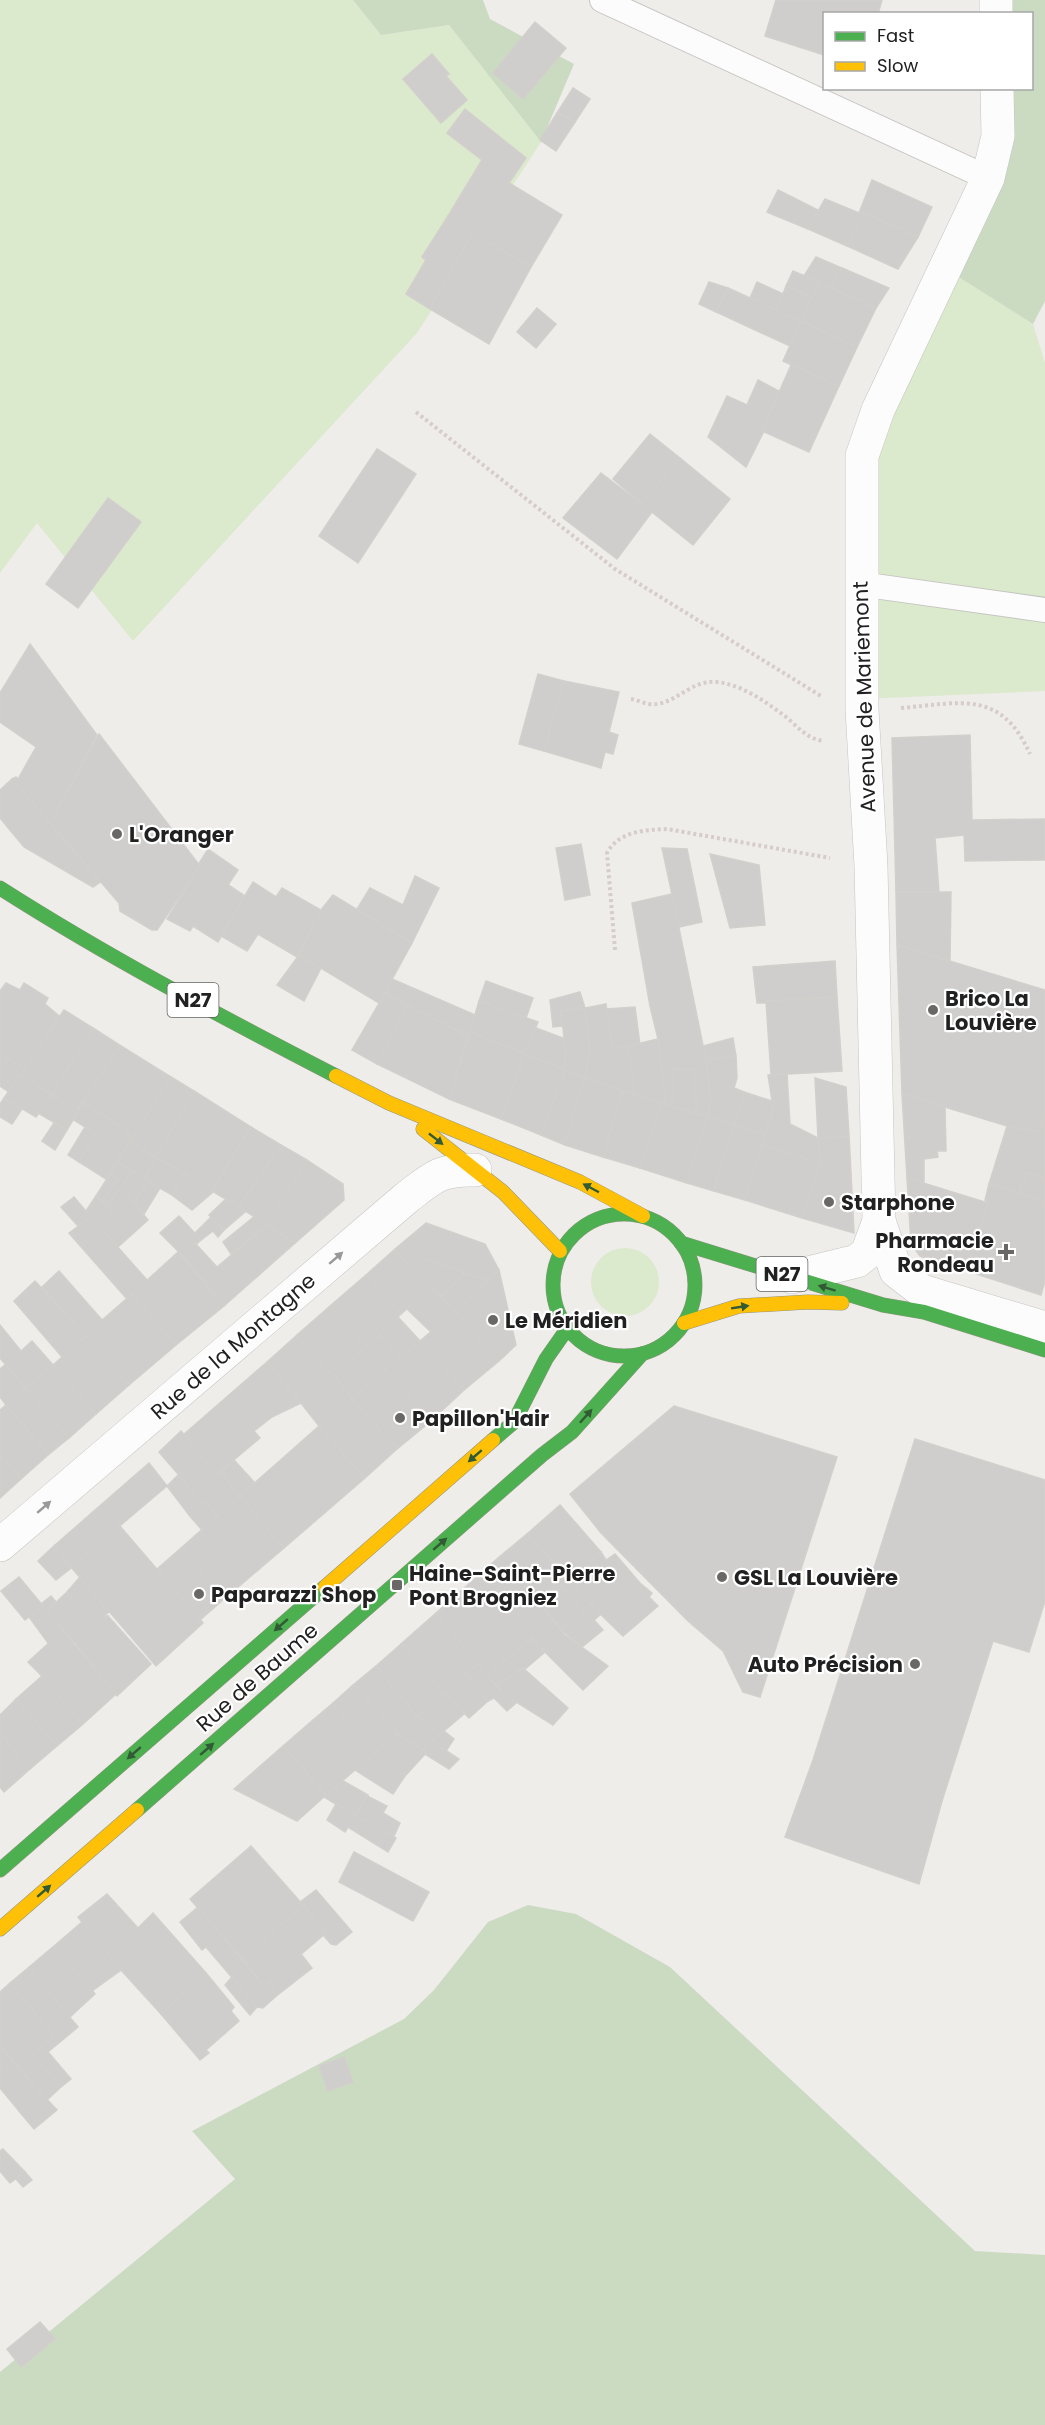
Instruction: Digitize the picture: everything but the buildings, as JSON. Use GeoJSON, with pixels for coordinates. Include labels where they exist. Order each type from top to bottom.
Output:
{"type":"FeatureCollection","features":[{"type":"Feature","properties":{"kind":"main road","name":"N27"},"geometry":{"type":"LineString","coordinates":[[0,888],[55,923],[243,1028],[389,1103],[580,1182],[664,1226],[681,1243],[691,1262],[695,1283],[692,1304],[684,1323],[668,1341],[642,1354],[621,1356],[601,1352],[582,1343],[567,1329],[555,1306],[553,1275],[560,1251],[572,1235],[587,1223],[605,1216],[624,1213],[643,1216]]}},
{"type":"Feature","properties":{"kind":"main road","name":"N27"},"geometry":{"type":"LineString","coordinates":[[389,1103],[503,1192],[560,1251]]}},
{"type":"Feature","properties":{"kind":"main road","name":"N27"},"geometry":{"type":"LineString","coordinates":[[681,1243],[883,1305]]}},
{"type":"Feature","properties":{"kind":"main road","name":"N27"},"geometry":{"type":"LineString","coordinates":[[684,1323],[739,1306],[808,1302],[883,1305],[924,1312],[1045,1350]]}},
{"type":"Feature","properties":{"kind":"main road","name":"Rue de Baume"},"geometry":{"type":"LineString","coordinates":[[0,1870],[514,1422],[546,1359],[567,1329]]}},
{"type":"Feature","properties":{"kind":"main road","name":"Rue de Baume"},"geometry":{"type":"LineString","coordinates":[[0,1929],[542,1455],[572,1432],[642,1354]]}},
{"type":"Feature","properties":{"kind":"street","name":"Avenue de Mariemont"},"geometry":{"type":"LineString","coordinates":[[792,1277],[857,1261],[867,1253],[879,1221],[871,866],[862,709],[860,584],[862,456],[878,410],[988,178],[998,136],[997,90]]}},
{"type":"Feature","properties":{"kind":"street","name":"Rue de la Montagne"},"geometry":{"type":"LineString","coordinates":[[0,1545],[405,1199],[439,1173],[456,1169],[475,1170]]}},
{"type":"Feature","properties":{"kind":"street"},"geometry":{"type":"LineString","coordinates":[[879,1221],[896,1272],[922,1292],[1045,1328]]}},
{"type":"Feature","properties":{"kind":"lane"},"geometry":{"type":"LineString","coordinates":[[602,0],[988,178]]}},
{"type":"Feature","properties":{"kind":"lane"},"geometry":{"type":"LineString","coordinates":[[860,584],[1045,610]]}},
{"type":"Feature","properties":{"kind":"path"},"geometry":{"type":"LineString","coordinates":[[416,412],[615,569],[823,698],[862,709],[972,702],[1002,714],[1024,740],[1030,754]]}},
{"type":"Feature","properties":{"kind":"path"},"geometry":{"type":"LineString","coordinates":[[631,699],[650,704],[664,702],[700,682],[718,682],[754,694],[806,735],[818,740],[864,744]]}},
{"type":"Feature","properties":{"kind":"path"},"geometry":{"type":"LineString","coordinates":[[615,950],[607,853],[613,843],[642,830],[667,829],[871,866]]}},
{"type":"Feature","properties":{"kind":"green space"},"geometry":{"type":"Polygon","coordinates":[[[0,0],[353,0],[381,35],[449,25],[541,142],[417,333],[133,641],[37,523],[0,573],[0,0]]]}},
{"type":"Feature","properties":{"kind":"green space"},"geometry":{"type":"Polygon","coordinates":[[[353,0],[483,0],[490,19],[574,64],[541,142],[449,25],[381,35],[353,0]]]}},
{"type":"Feature","properties":{"kind":"green space"},"geometry":{"type":"Polygon","coordinates":[[[996,0],[1045,0],[1045,301],[1033,324],[946,269],[997,90],[1033,90],[1033,12],[996,12],[996,0]]]}},
{"type":"Feature","properties":{"kind":"green space"},"geometry":{"type":"Polygon","coordinates":[[[946,269],[1033,324],[1045,363],[1045,691],[862,699],[878,410],[946,269]]]}},
{"type":"Feature","properties":{"kind":"green space"},"geometry":{"type":"Polygon","coordinates":[[[625,1248],[638,1251],[649,1258],[656,1269],[659,1282],[656,1295],[649,1306],[638,1313],[625,1316],[612,1313],[601,1306],[594,1295],[591,1282],[594,1269],[601,1258],[612,1251],[625,1248]]]}},
{"type":"Feature","properties":{"kind":"green space"},"geometry":{"type":"Polygon","coordinates":[[[528,1905],[576,1914],[670,1967],[975,2251],[1045,2255],[1045,2425],[0,2425],[0,2372],[235,2179],[192,2131],[404,2019],[434,1990],[488,1922],[528,1905]]]}},
{"type":"Feature","properties":{"kind":"traffic: fast"},"geometry":{"type":"LineString","coordinates":[[0,888],[124,962],[336,1076]]}},
{"type":"Feature","properties":{"kind":"traffic: fast"},"geometry":{"type":"LineString","coordinates":[[624,1214],[651,1219],[674,1235],[690,1258],[695,1285],[690,1312],[674,1335],[651,1351],[624,1356],[597,1351],[574,1335],[558,1312],[553,1285],[558,1258],[574,1235],[597,1219],[624,1214]]}},
{"type":"Feature","properties":{"kind":"traffic: fast"},"geometry":{"type":"LineString","coordinates":[[681,1243],[883,1305],[924,1312],[1045,1350]]}},
{"type":"Feature","properties":{"kind":"traffic: fast"},"geometry":{"type":"LineString","coordinates":[[493,1440],[514,1422],[546,1359],[567,1329]]}},
{"type":"Feature","properties":{"kind":"traffic: fast"},"geometry":{"type":"LineString","coordinates":[[137,1810],[542,1455],[572,1432],[642,1354]]}},
{"type":"Feature","properties":{"kind":"traffic: fast"},"geometry":{"type":"LineString","coordinates":[[0,1870],[325,1587]]}},
{"type":"Feature","properties":{"kind":"traffic: slow"},"geometry":{"type":"LineString","coordinates":[[336,1076],[389,1103],[580,1182],[643,1216]]}},
{"type":"Feature","properties":{"kind":"traffic: slow"},"geometry":{"type":"LineString","coordinates":[[423,1129],[503,1192],[560,1251]]}},
{"type":"Feature","properties":{"kind":"traffic: slow"},"geometry":{"type":"LineString","coordinates":[[684,1323],[739,1306],[808,1302],[842,1303]]}},
{"type":"Feature","properties":{"kind":"traffic: slow"},"geometry":{"type":"LineString","coordinates":[[325,1587],[493,1440]]}},
{"type":"Feature","properties":{"kind":"traffic: slow"},"geometry":{"type":"LineString","coordinates":[[0,1929],[137,1810]]}},
{"type":"Feature","properties":{"kind":"place","name":"L'Oranger"},"geometry":{"type":"Point","coordinates":[117,834]}},
{"type":"Feature","properties":{"kind":"place","name":"Brico La Louvière"},"geometry":{"type":"Point","coordinates":[933,1010]}},
{"type":"Feature","properties":{"kind":"place","name":"Starphone"},"geometry":{"type":"Point","coordinates":[829,1202]}},
{"type":"Feature","properties":{"kind":"place","name":"Pharmacie Rondeau"},"geometry":{"type":"Point","coordinates":[1006,1252]}},
{"type":"Feature","properties":{"kind":"place","name":"Le Méridien"},"geometry":{"type":"Point","coordinates":[493,1320]}},
{"type":"Feature","properties":{"kind":"place","name":"Papillon'Hair"},"geometry":{"type":"Point","coordinates":[400,1418]}},
{"type":"Feature","properties":{"kind":"place","name":"GSL La Louvière"},"geometry":{"type":"Point","coordinates":[722,1577]}},
{"type":"Feature","properties":{"kind":"place","name":"Haine-Saint-Pierre Pont Brogniez"},"geometry":{"type":"Point","coordinates":[397,1585]}},
{"type":"Feature","properties":{"kind":"place","name":"Paparazzi Shop"},"geometry":{"type":"Point","coordinates":[199,1594]}},
{"type":"Feature","properties":{"kind":"place","name":"Auto Précision"},"geometry":{"type":"Point","coordinates":[915,1664]}}]}
